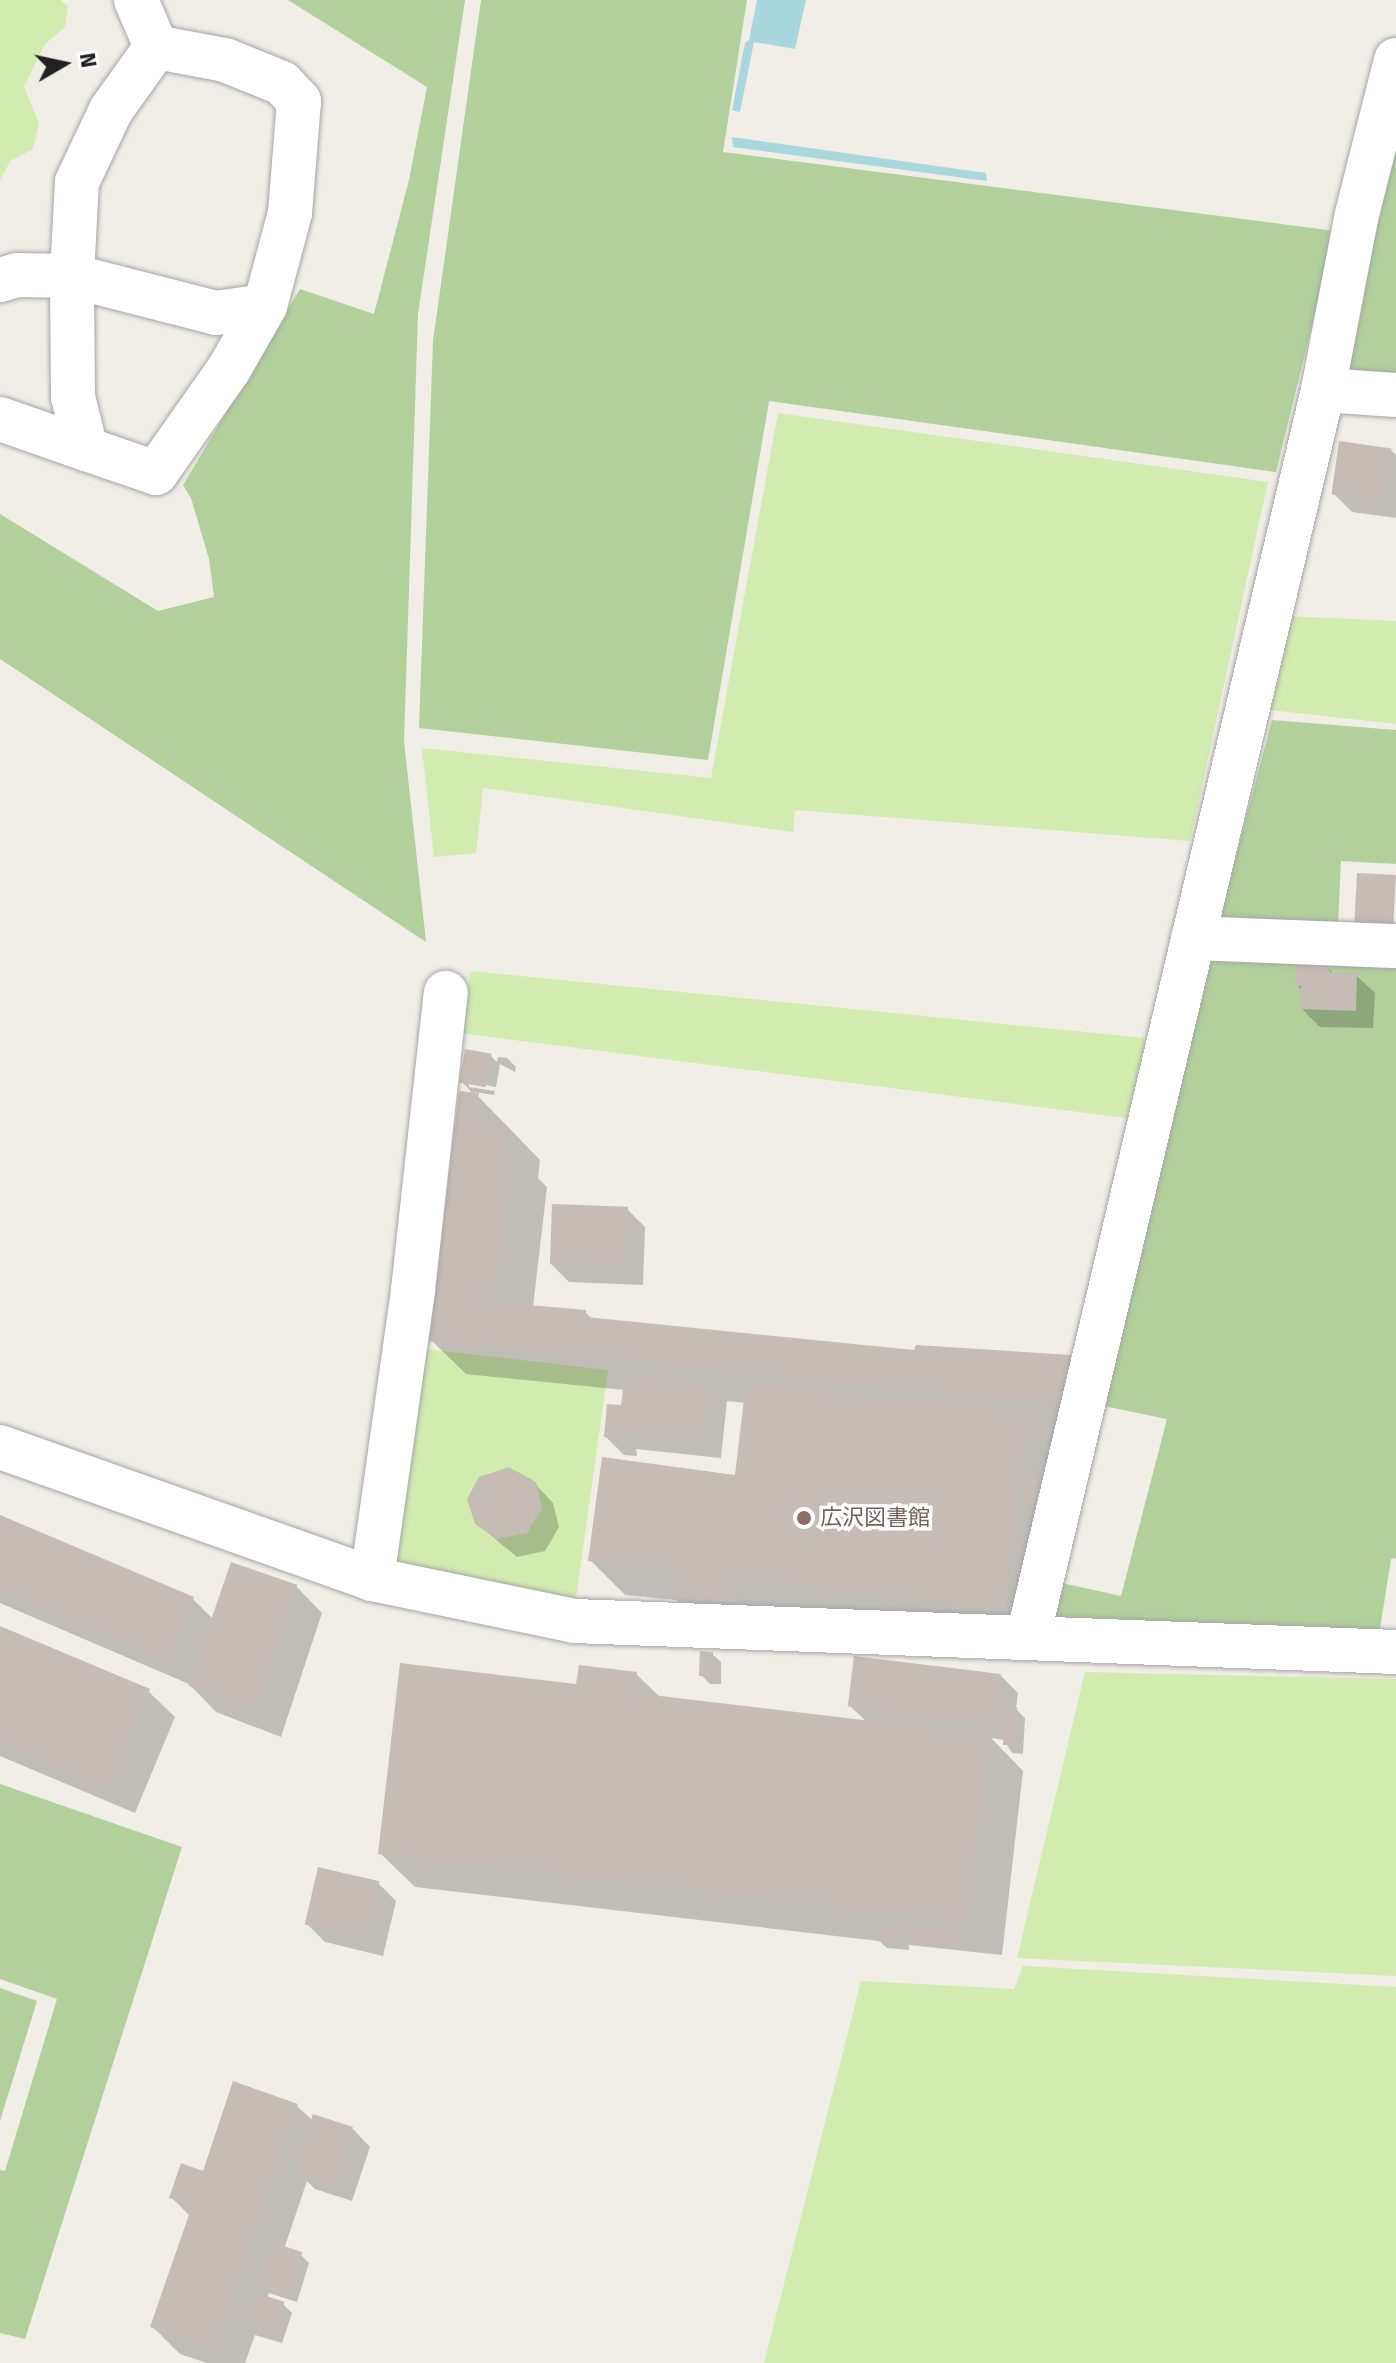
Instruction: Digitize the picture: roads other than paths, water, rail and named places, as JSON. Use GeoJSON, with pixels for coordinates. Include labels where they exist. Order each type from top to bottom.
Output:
{"type":"FeatureCollection","features":[{"type":"Feature","properties":{"kind":"street"},"geometry":{"type":"LineString","coordinates":[[136,0],[156,47]]}},
{"type":"Feature","properties":{"kind":"street"},"geometry":{"type":"LineString","coordinates":[[86,449],[73,397],[72,276],[77,182],[111,110],[156,47]]}},
{"type":"Feature","properties":{"kind":"street"},"geometry":{"type":"LineString","coordinates":[[0,419],[156,473],[229,369],[265,306],[290,213],[299,101],[282,83],[225,60],[156,47]]}},
{"type":"Feature","properties":{"kind":"street"},"geometry":{"type":"LineString","coordinates":[[1028,1637],[1323,390],[1356,218],[1396,60]]}},
{"type":"Feature","properties":{"kind":"street"},"geometry":{"type":"LineString","coordinates":[[0,280],[17,275],[72,276],[216,313],[265,306]]}},
{"type":"Feature","properties":{"kind":"street"},"geometry":{"type":"LineString","coordinates":[[1323,390],[1396,395]]}},
{"type":"Feature","properties":{"kind":"street"},"geometry":{"type":"LineString","coordinates":[[1193,938],[1396,946]]}},
{"type":"Feature","properties":{"kind":"street"},"geometry":{"type":"LineString","coordinates":[[372,1579],[413,1290],[446,993]]}},
{"type":"Feature","properties":{"kind":"street"},"geometry":{"type":"LineString","coordinates":[[0,1447],[372,1579],[574,1621],[1396,1652]]}},
{"type":"Feature","properties":{"kind":"water"},"geometry":{"type":"Polygon","coordinates":[[[757,0],[806,0],[795,49],[754,42],[740,112],[732,110],[757,0]]]}},
{"type":"Feature","properties":{"kind":"water"},"geometry":{"type":"Polygon","coordinates":[[[732,137],[986,173],[987,181],[733,147],[732,137]]]}},
{"type":"Feature","properties":{"kind":"place","name":"広沢図書館"},"geometry":{"type":"Point","coordinates":[804,1518]}}]}
